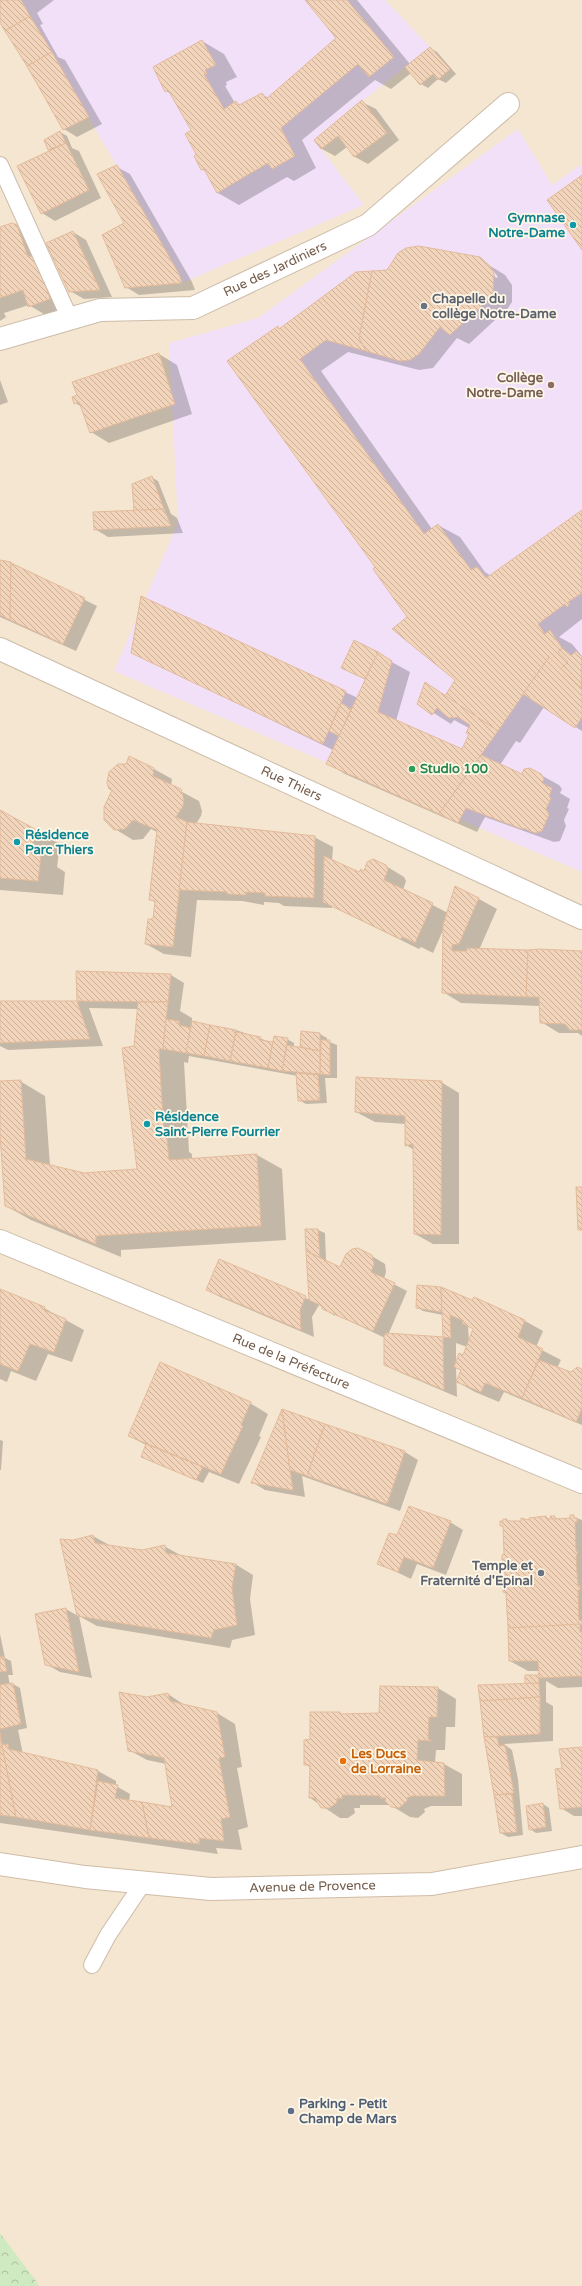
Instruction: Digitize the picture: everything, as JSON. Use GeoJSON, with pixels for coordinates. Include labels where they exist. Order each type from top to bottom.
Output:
{"type":"FeatureCollection","features":[{"type":"Feature","properties":{"kind":"street","name":"Rue des Jardiniers"},"geometry":{"type":"LineString","coordinates":[[0,339],[100,310],[193,308],[368,225],[508,104]]}},
{"type":"Feature","properties":{"kind":"street","name":"Rue Thiers"},"geometry":{"type":"LineString","coordinates":[[0,649],[582,918]]}},
{"type":"Feature","properties":{"kind":"street","name":"Rue de la Préfecture"},"geometry":{"type":"LineString","coordinates":[[0,1241],[582,1482]]}},
{"type":"Feature","properties":{"kind":"street","name":"Avenue de Provence"},"geometry":{"type":"LineString","coordinates":[[0,1864],[42,1871],[143,1883],[211,1889],[432,1884],[582,1857]]}},
{"type":"Feature","properties":{"kind":"lane"},"geometry":{"type":"LineString","coordinates":[[0,165],[70,319]]}},
{"type":"Feature","properties":{"kind":"lane"},"geometry":{"type":"LineString","coordinates":[[92,1965],[108,1936],[143,1883]]}},
{"type":"Feature","properties":{"kind":"shaded area"},"geometry":{"type":"Polygon","coordinates":[[[0,0],[582,0],[582,2286],[0,2286],[0,0]]]}},
{"type":"Feature","properties":{"kind":"shaded area"},"geometry":{"type":"Polygon","coordinates":[[[21,0],[385,0],[430,47],[314,140],[364,205],[182,283],[179,274],[21,0]]]}},
{"type":"Feature","properties":{"kind":"shaded area"},"geometry":{"type":"Polygon","coordinates":[[[518,129],[552,185],[582,164],[582,872],[114,671],[178,523],[169,343],[258,318],[518,129]]]}},
{"type":"Feature","properties":{"kind":"green space"},"geometry":{"type":"Polygon","coordinates":[[[0,2233],[36,2281],[39,2286],[0,2286],[0,2233]]]}},
{"type":"Feature","properties":{"kind":"building"},"geometry":{"type":"Polygon","coordinates":[[[0,0],[21,0],[30,16],[5,31],[0,23],[0,0]]]}},
{"type":"Feature","properties":{"kind":"building"},"geometry":{"type":"Polygon","coordinates":[[[305,0],[347,0],[394,57],[369,77],[358,64],[281,128],[295,156],[272,169],[268,163],[217,193],[204,169],[201,170],[194,156],[196,154],[185,134],[191,130],[168,90],[165,92],[153,67],[202,40],[216,65],[205,70],[207,73],[204,74],[224,109],[236,101],[239,105],[262,93],[266,99],[336,38],[305,0]]]}},
{"type":"Feature","properties":{"kind":"building"},"geometry":{"type":"Polygon","coordinates":[[[30,16],[52,52],[27,66],[5,31],[30,16]]]}},
{"type":"Feature","properties":{"kind":"building"},"geometry":{"type":"Polygon","coordinates":[[[430,47],[450,69],[438,80],[433,74],[420,85],[405,67],[430,47]]]}},
{"type":"Feature","properties":{"kind":"building"},"geometry":{"type":"Polygon","coordinates":[[[52,52],[89,117],[63,130],[27,66],[52,52]]]}},
{"type":"Feature","properties":{"kind":"building"},"geometry":{"type":"Polygon","coordinates":[[[362,100],[387,133],[354,157],[338,136],[321,149],[314,140],[362,100]]]}},
{"type":"Feature","properties":{"kind":"building"},"geometry":{"type":"Polygon","coordinates":[[[60,131],[66,143],[48,150],[44,140],[60,131]]]}},
{"type":"Feature","properties":{"kind":"building"},"geometry":{"type":"Polygon","coordinates":[[[66,143],[89,190],[41,214],[17,166],[66,143]]]}},
{"type":"Feature","properties":{"kind":"building"},"geometry":{"type":"Polygon","coordinates":[[[117,165],[179,274],[182,283],[125,288],[102,235],[124,223],[97,174],[117,165]]]}},
{"type":"Feature","properties":{"kind":"building","name":"Gymnase Notre-Dame"},"geometry":{"type":"Polygon","coordinates":[[[582,175],[582,250],[547,200],[582,175]]]}},
{"type":"Feature","properties":{"kind":"building"},"geometry":{"type":"Polygon","coordinates":[[[12,223],[17,225],[28,257],[36,255],[50,299],[28,307],[23,290],[0,298],[0,227],[12,223]]]}},
{"type":"Feature","properties":{"kind":"building"},"geometry":{"type":"Polygon","coordinates":[[[73,231],[100,290],[69,292],[46,243],[73,231]]]}},
{"type":"Feature","properties":{"kind":"building","name":"Chapelle du collège Notre-Dame"},"geometry":{"type":"Polygon","coordinates":[[[419,246],[480,257],[491,267],[494,274],[493,295],[450,335],[440,327],[419,354],[410,360],[400,361],[366,351],[359,338],[372,271],[387,270],[398,253],[406,248],[419,246]]]}},
{"type":"Feature","properties":{"kind":"building"},"geometry":{"type":"Polygon","coordinates":[[[372,271],[359,338],[366,351],[326,340],[300,359],[424,534],[438,524],[471,570],[477,567],[486,578],[582,510],[582,593],[568,602],[570,604],[567,607],[565,604],[538,624],[545,634],[550,630],[562,648],[558,652],[568,662],[561,669],[549,657],[498,731],[445,696],[455,680],[392,629],[407,617],[373,569],[375,567],[227,361],[278,326],[279,329],[356,272],[372,271]]]}},
{"type":"Feature","properties":{"kind":"building"},"geometry":{"type":"Polygon","coordinates":[[[159,353],[175,404],[90,433],[79,402],[74,404],[72,397],[77,395],[72,382],[159,353]]]}},
{"type":"Feature","properties":{"kind":"building"},"geometry":{"type":"Polygon","coordinates":[[[152,476],[164,509],[134,511],[132,484],[152,476]]]}},
{"type":"Feature","properties":{"kind":"building"},"geometry":{"type":"Polygon","coordinates":[[[164,509],[171,526],[94,530],[93,512],[164,509]]]}},
{"type":"Feature","properties":{"kind":"building"},"geometry":{"type":"Polygon","coordinates":[[[0,560],[11,562],[10,620],[0,615],[0,560]]]}},
{"type":"Feature","properties":{"kind":"building"},"geometry":{"type":"Polygon","coordinates":[[[11,563],[85,598],[63,644],[10,620],[11,563]]]}},
{"type":"Feature","properties":{"kind":"building"},"geometry":{"type":"Polygon","coordinates":[[[141,596],[346,691],[323,744],[131,653],[141,596]]]}},
{"type":"Feature","properties":{"kind":"building"},"geometry":{"type":"Polygon","coordinates":[[[354,640],[378,652],[365,679],[341,668],[354,640]]]}},
{"type":"Feature","properties":{"kind":"building"},"geometry":{"type":"Polygon","coordinates":[[[562,648],[571,656],[576,651],[582,657],[581,688],[561,669],[568,662],[558,652],[562,648]]]}},
{"type":"Feature","properties":{"kind":"building"},"geometry":{"type":"Polygon","coordinates":[[[378,652],[392,661],[378,712],[462,749],[469,734],[466,733],[470,725],[458,717],[449,718],[437,708],[432,715],[417,704],[425,682],[498,731],[439,814],[326,764],[378,652]]]}},
{"type":"Feature","properties":{"kind":"building"},"geometry":{"type":"Polygon","coordinates":[[[549,657],[582,689],[582,717],[575,728],[523,694],[549,657]]]}},
{"type":"Feature","properties":{"kind":"building"},"geometry":{"type":"Polygon","coordinates":[[[341,703],[351,709],[339,736],[329,731],[341,703]]]}},
{"type":"Feature","properties":{"kind":"building"},"geometry":{"type":"Polygon","coordinates":[[[481,755],[522,774],[524,769],[530,768],[541,774],[544,779],[542,783],[552,788],[549,797],[551,798],[546,809],[549,815],[542,831],[535,833],[466,808],[458,823],[439,814],[481,755]]]}},
{"type":"Feature","properties":{"kind":"building"},"geometry":{"type":"Polygon","coordinates":[[[129,756],[154,768],[153,776],[181,789],[184,800],[183,806],[176,817],[187,822],[173,947],[145,944],[148,919],[153,919],[155,901],[149,900],[157,830],[133,820],[125,829],[114,830],[104,820],[104,807],[112,790],[109,789],[107,783],[109,772],[118,764],[126,764],[129,756]]]}},
{"type":"Feature","properties":{"kind":"building","name":"Résidence Parc Thiers"},"geometry":{"type":"Polygon","coordinates":[[[0,810],[35,829],[32,855],[41,856],[38,881],[0,878],[0,810]]]}},
{"type":"Feature","properties":{"kind":"building"},"geometry":{"type":"Polygon","coordinates":[[[187,822],[315,836],[314,898],[265,896],[265,893],[246,892],[246,895],[227,894],[227,892],[179,890],[187,822]]]}},
{"type":"Feature","properties":{"kind":"building"},"geometry":{"type":"Polygon","coordinates":[[[324,856],[359,872],[361,869],[364,871],[367,862],[373,859],[386,865],[388,870],[384,880],[433,903],[415,943],[403,937],[400,939],[323,902],[324,856]]]}},
{"type":"Feature","properties":{"kind":"building"},"geometry":{"type":"Polygon","coordinates":[[[455,886],[479,898],[459,944],[452,945],[452,951],[467,951],[467,948],[528,950],[527,997],[442,993],[443,925],[455,886]]]}},
{"type":"Feature","properties":{"kind":"building"},"geometry":{"type":"Polygon","coordinates":[[[540,949],[582,951],[582,1030],[570,1030],[565,1024],[540,1023],[539,997],[526,997],[528,950],[540,949]]]}},
{"type":"Feature","properties":{"kind":"building"},"geometry":{"type":"Polygon","coordinates":[[[76,971],[171,974],[168,1002],[77,1001],[76,971]]]}},
{"type":"Feature","properties":{"kind":"building"},"geometry":{"type":"Polygon","coordinates":[[[0,1001],[77,1001],[90,1039],[0,1043],[0,1001]]]}},
{"type":"Feature","properties":{"kind":"building","name":"Résidence Saint-Pierre Fourrier"},"geometry":{"type":"Polygon","coordinates":[[[138,1002],[168,1002],[163,1049],[159,1049],[164,1137],[167,1138],[169,1160],[257,1154],[261,1226],[96,1236],[96,1244],[5,1206],[0,1135],[0,1081],[21,1080],[26,1159],[84,1173],[137,1169],[122,1048],[134,1046],[138,1002]]]}},
{"type":"Feature","properties":{"kind":"building"},"geometry":{"type":"Polygon","coordinates":[[[166,1019],[179,1021],[179,1025],[191,1028],[186,1053],[163,1049],[166,1019]]]}},
{"type":"Feature","properties":{"kind":"building"},"geometry":{"type":"Polygon","coordinates":[[[192,1021],[210,1025],[204,1056],[186,1053],[192,1021]]]}},
{"type":"Feature","properties":{"kind":"building"},"geometry":{"type":"Polygon","coordinates":[[[210,1025],[236,1030],[230,1061],[204,1056],[210,1025]]]}},
{"type":"Feature","properties":{"kind":"building"},"geometry":{"type":"Polygon","coordinates":[[[301,1031],[320,1033],[320,1051],[300,1047],[301,1031]]]}},
{"type":"Feature","properties":{"kind":"building"},"geometry":{"type":"Polygon","coordinates":[[[236,1032],[261,1037],[260,1040],[273,1042],[268,1068],[230,1061],[236,1032]]]}},
{"type":"Feature","properties":{"kind":"building"},"geometry":{"type":"Polygon","coordinates":[[[274,1036],[288,1038],[282,1071],[268,1068],[274,1036]]]}},
{"type":"Feature","properties":{"kind":"building"},"geometry":{"type":"Polygon","coordinates":[[[321,1040],[330,1040],[330,1075],[320,1074],[321,1040]]]}},
{"type":"Feature","properties":{"kind":"building"},"geometry":{"type":"Polygon","coordinates":[[[287,1045],[320,1051],[320,1074],[282,1071],[287,1045]]]}},
{"type":"Feature","properties":{"kind":"building"},"geometry":{"type":"Polygon","coordinates":[[[296,1073],[318,1075],[320,1100],[298,1101],[296,1073]]]}},
{"type":"Feature","properties":{"kind":"building"},"geometry":{"type":"Polygon","coordinates":[[[356,1077],[442,1081],[441,1235],[414,1234],[413,1144],[405,1146],[405,1116],[355,1112],[356,1077]]]}},
{"type":"Feature","properties":{"kind":"building"},"geometry":{"type":"Polygon","coordinates":[[[576,1187],[582,1187],[582,1230],[578,1230],[576,1187]]]}},
{"type":"Feature","properties":{"kind":"building"},"geometry":{"type":"Polygon","coordinates":[[[305,1229],[318,1229],[320,1258],[306,1251],[305,1229]]]}},
{"type":"Feature","properties":{"kind":"building"},"geometry":{"type":"Polygon","coordinates":[[[358,1248],[372,1255],[374,1264],[371,1272],[395,1283],[373,1331],[322,1309],[322,1306],[309,1300],[306,1251],[340,1267],[346,1254],[352,1249],[358,1248]]]}},
{"type":"Feature","properties":{"kind":"building"},"geometry":{"type":"Polygon","coordinates":[[[219,1259],[306,1296],[300,1310],[301,1330],[206,1290],[219,1259]]]}},
{"type":"Feature","properties":{"kind":"building"},"geometry":{"type":"Polygon","coordinates":[[[417,1285],[441,1287],[442,1312],[416,1308],[417,1285]]]}},
{"type":"Feature","properties":{"kind":"building"},"geometry":{"type":"Polygon","coordinates":[[[441,1287],[472,1300],[474,1297],[525,1320],[518,1337],[543,1349],[522,1398],[485,1383],[481,1392],[456,1382],[461,1370],[454,1367],[459,1353],[463,1355],[473,1329],[462,1323],[464,1321],[450,1315],[451,1338],[443,1337],[441,1287]]]}},
{"type":"Feature","properties":{"kind":"building"},"geometry":{"type":"Polygon","coordinates":[[[0,1289],[45,1307],[44,1310],[66,1319],[54,1352],[30,1344],[18,1371],[0,1364],[0,1289]]]}},
{"type":"Feature","properties":{"kind":"building"},"geometry":{"type":"Polygon","coordinates":[[[386,1333],[443,1337],[444,1390],[384,1365],[384,1336],[386,1333]]]}},
{"type":"Feature","properties":{"kind":"building"},"geometry":{"type":"Polygon","coordinates":[[[539,1360],[571,1372],[577,1367],[582,1369],[582,1408],[576,1422],[522,1398],[539,1360]]]}},
{"type":"Feature","properties":{"kind":"building"},"geometry":{"type":"Polygon","coordinates":[[[160,1362],[251,1402],[241,1425],[243,1426],[221,1474],[128,1436],[160,1362]]]}},
{"type":"Feature","properties":{"kind":"building"},"geometry":{"type":"Polygon","coordinates":[[[282,1409],[290,1470],[293,1490],[251,1483],[282,1409]]]}},
{"type":"Feature","properties":{"kind":"building"},"geometry":{"type":"Polygon","coordinates":[[[282,1409],[325,1424],[307,1476],[290,1470],[282,1409]]]}},
{"type":"Feature","properties":{"kind":"building"},"geometry":{"type":"Polygon","coordinates":[[[325,1424],[405,1451],[387,1504],[307,1476],[325,1424]]]}},
{"type":"Feature","properties":{"kind":"building"},"geometry":{"type":"Polygon","coordinates":[[[146,1444],[203,1467],[196,1480],[141,1457],[146,1444]]]}},
{"type":"Feature","properties":{"kind":"building"},"geometry":{"type":"Polygon","coordinates":[[[409,1506],[451,1521],[433,1568],[404,1557],[398,1572],[377,1564],[389,1533],[397,1535],[409,1506]]]}},
{"type":"Feature","properties":{"kind":"building","name":"Temple et Fraternité d'Epinal"},"geometry":{"type":"Polygon","coordinates":[[[570,1515],[574,1515],[574,1518],[577,1518],[577,1522],[575,1522],[576,1551],[578,1552],[576,1557],[578,1586],[580,1585],[580,1590],[578,1590],[579,1620],[582,1621],[582,1625],[508,1628],[506,1593],[503,1592],[503,1589],[506,1589],[504,1560],[502,1560],[502,1555],[504,1554],[503,1526],[500,1526],[500,1521],[507,1519],[507,1521],[521,1521],[521,1518],[529,1520],[529,1518],[546,1516],[547,1519],[551,1519],[550,1516],[555,1516],[555,1519],[570,1518],[570,1515]]]}},
{"type":"Feature","properties":{"kind":"building"},"geometry":{"type":"Polygon","coordinates":[[[93,1535],[95,1543],[142,1550],[165,1545],[166,1553],[236,1564],[232,1588],[237,1625],[214,1630],[211,1638],[77,1616],[60,1539],[73,1540],[93,1535]]]}},
{"type":"Feature","properties":{"kind":"building"},"geometry":{"type":"Polygon","coordinates":[[[66,1608],[79,1672],[45,1665],[35,1614],[66,1608]]]}},
{"type":"Feature","properties":{"kind":"building"},"geometry":{"type":"Polygon","coordinates":[[[580,1624],[580,1632],[582,1632],[582,1676],[539,1678],[538,1661],[509,1661],[508,1628],[580,1624]]]}},
{"type":"Feature","properties":{"kind":"building"},"geometry":{"type":"Polygon","coordinates":[[[0,1656],[4,1657],[7,1671],[0,1672],[0,1656]]]}},
{"type":"Feature","properties":{"kind":"building"},"geometry":{"type":"Polygon","coordinates":[[[525,1675],[539,1675],[539,1683],[525,1684],[525,1675]]]}},
{"type":"Feature","properties":{"kind":"building"},"geometry":{"type":"Polygon","coordinates":[[[13,1683],[21,1724],[0,1729],[0,1685],[13,1683]]]}},
{"type":"Feature","properties":{"kind":"building"},"geometry":{"type":"Polygon","coordinates":[[[539,1683],[540,1697],[480,1701],[478,1685],[539,1683]]]}},
{"type":"Feature","properties":{"kind":"building"},"geometry":{"type":"Polygon","coordinates":[[[380,1686],[438,1687],[437,1717],[429,1717],[428,1739],[432,1741],[418,1740],[417,1760],[444,1763],[445,1796],[412,1796],[407,1798],[407,1801],[399,1808],[391,1807],[385,1801],[386,1798],[380,1798],[380,1796],[342,1795],[342,1799],[337,1798],[337,1802],[330,1808],[321,1808],[315,1798],[309,1798],[310,1765],[304,1765],[304,1740],[310,1739],[310,1712],[340,1712],[340,1714],[379,1713],[380,1686]]]}},
{"type":"Feature","properties":{"kind":"building"},"geometry":{"type":"Polygon","coordinates":[[[119,1692],[147,1697],[168,1693],[170,1701],[217,1712],[225,1757],[219,1758],[230,1817],[221,1819],[224,1841],[199,1838],[200,1844],[149,1838],[142,1802],[172,1807],[164,1758],[128,1751],[119,1692]]]}},
{"type":"Feature","properties":{"kind":"building"},"geometry":{"type":"Polygon","coordinates":[[[540,1697],[540,1734],[484,1737],[480,1701],[540,1697]]]}},
{"type":"Feature","properties":{"kind":"building"},"geometry":{"type":"Polygon","coordinates":[[[0,1733],[2,1745],[16,1817],[0,1815],[0,1733]]]}},
{"type":"Feature","properties":{"kind":"building"},"geometry":{"type":"Polygon","coordinates":[[[484,1737],[497,1737],[499,1746],[505,1745],[514,1793],[494,1795],[484,1737]]]}},
{"type":"Feature","properties":{"kind":"building"},"geometry":{"type":"Polygon","coordinates":[[[8,1744],[9,1749],[98,1770],[90,1830],[16,1817],[2,1745],[8,1744]]]}},
{"type":"Feature","properties":{"kind":"building"},"geometry":{"type":"Polygon","coordinates":[[[582,1747],[582,1807],[560,1809],[555,1769],[562,1768],[559,1749],[582,1747]]]}},
{"type":"Feature","properties":{"kind":"building"},"geometry":{"type":"Polygon","coordinates":[[[98,1781],[118,1785],[115,1798],[142,1802],[149,1838],[90,1830],[98,1781]]]}},
{"type":"Feature","properties":{"kind":"building"},"geometry":{"type":"Polygon","coordinates":[[[512,1794],[517,1832],[500,1833],[494,1795],[512,1794]]]}},
{"type":"Feature","properties":{"kind":"building"},"geometry":{"type":"Polygon","coordinates":[[[543,1803],[546,1827],[529,1830],[526,1806],[543,1803]]]}},
{"type":"Feature","properties":{"kind":"place","name":"Gymnase Notre-Dame"},"geometry":{"type":"Point","coordinates":[573,225]}},
{"type":"Feature","properties":{"kind":"place","name":"Chapelle du collège Notre-Dame"},"geometry":{"type":"Point","coordinates":[424,306]}},
{"type":"Feature","properties":{"kind":"place","name":"Collège Notre-Dame"},"geometry":{"type":"Point","coordinates":[551,385]}},
{"type":"Feature","properties":{"kind":"place","name":"Studio 100"},"geometry":{"type":"Point","coordinates":[412,769]}},
{"type":"Feature","properties":{"kind":"place","name":"Résidence Parc Thiers"},"geometry":{"type":"Point","coordinates":[17,842]}},
{"type":"Feature","properties":{"kind":"place","name":"Résidence Saint-Pierre Fourrier"},"geometry":{"type":"Point","coordinates":[147,1124]}},
{"type":"Feature","properties":{"kind":"place","name":"Temple et Fraternité d'Epinal"},"geometry":{"type":"Point","coordinates":[541,1573]}},
{"type":"Feature","properties":{"kind":"place","name":"Les Ducs de Lorraine"},"geometry":{"type":"Point","coordinates":[343,1761]}},
{"type":"Feature","properties":{"kind":"place","name":"Parking - Petit Champ de Mars"},"geometry":{"type":"Point","coordinates":[291,2111]}}]}
